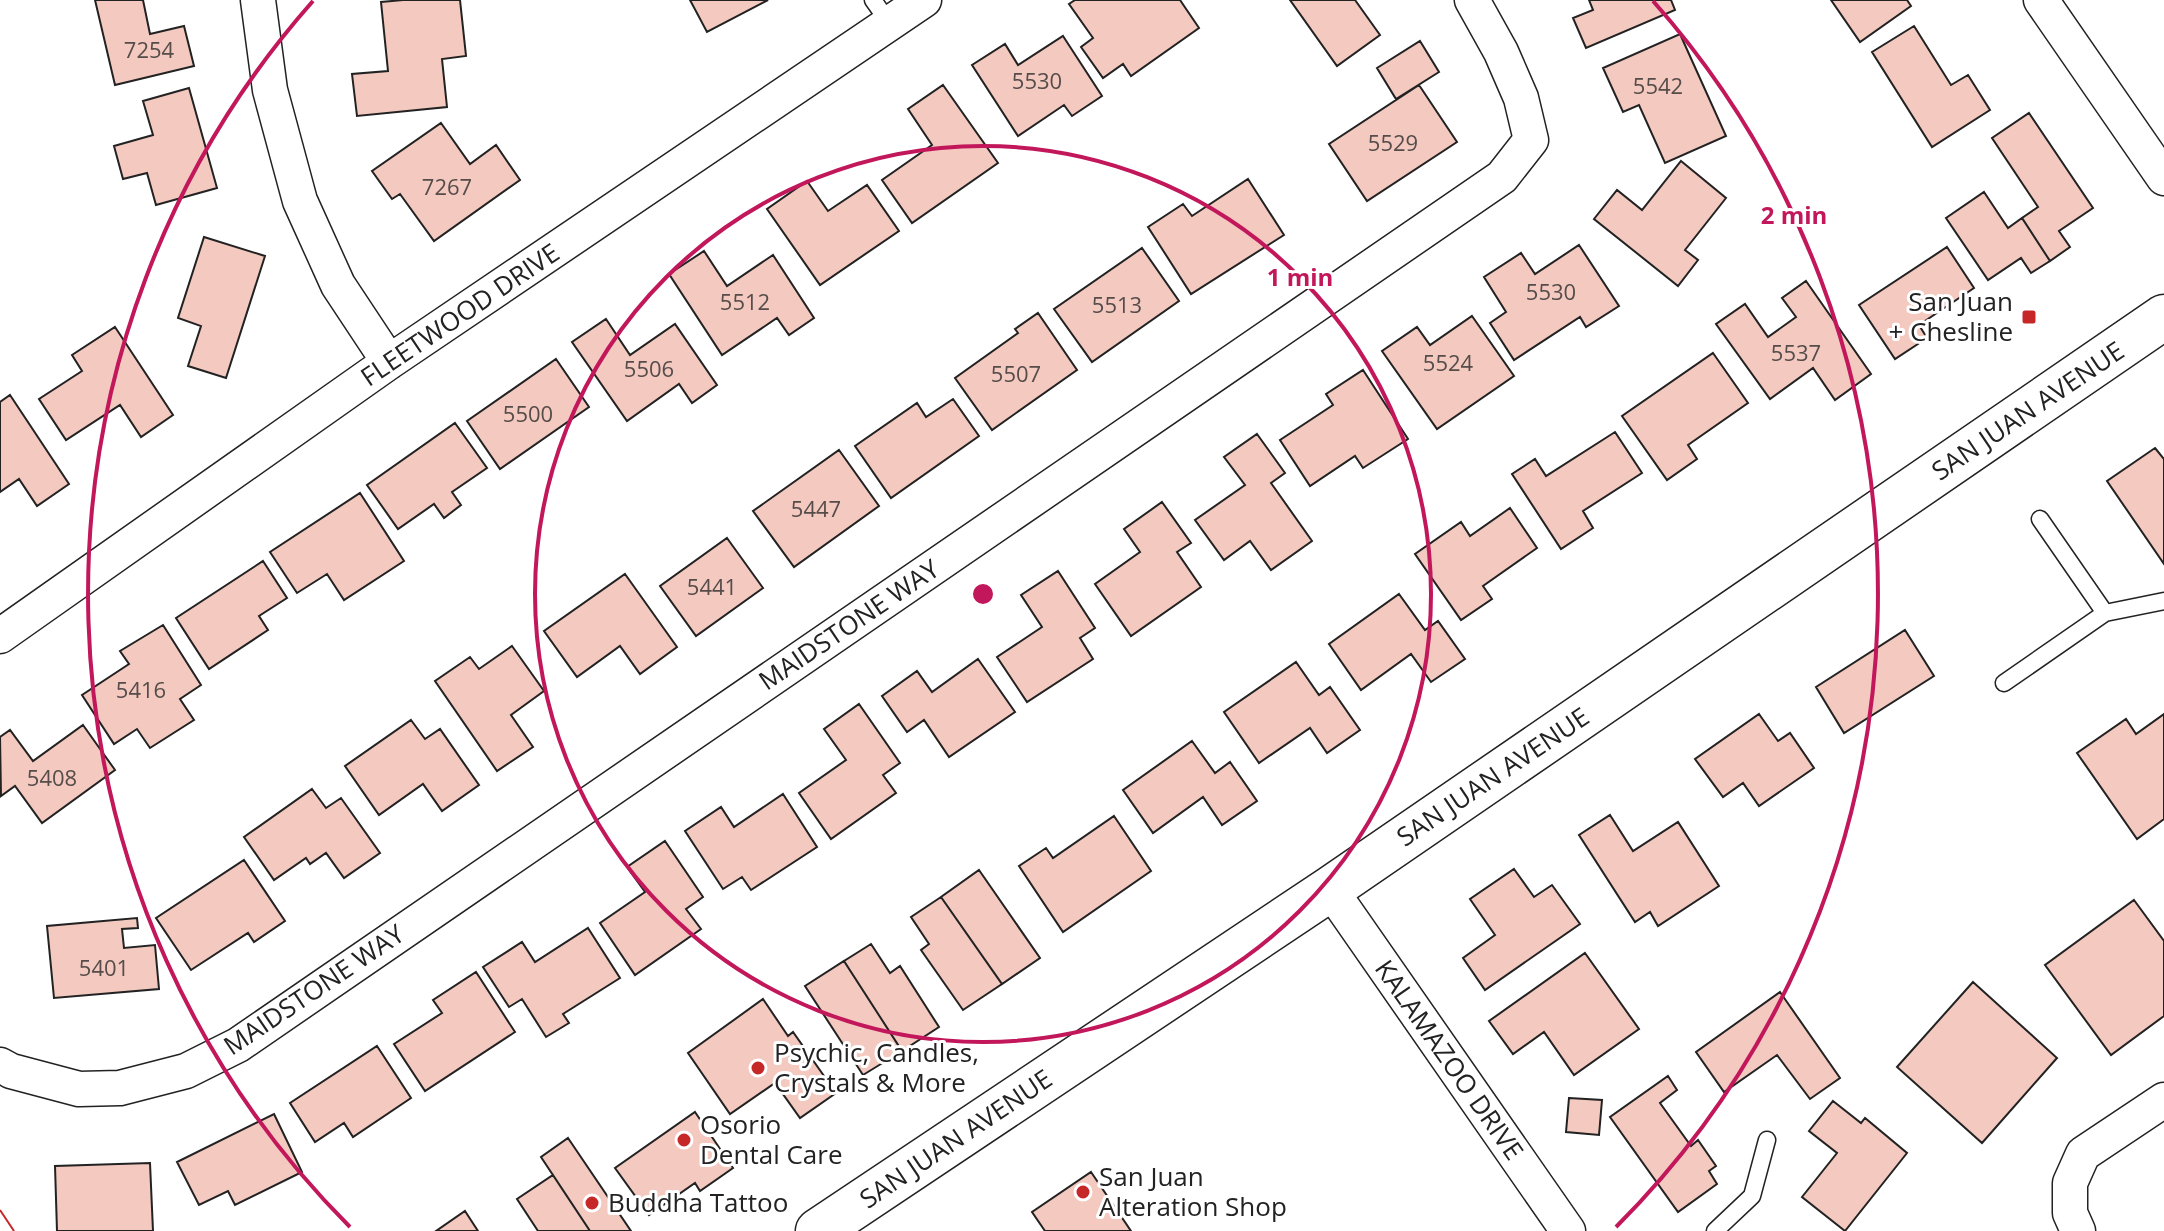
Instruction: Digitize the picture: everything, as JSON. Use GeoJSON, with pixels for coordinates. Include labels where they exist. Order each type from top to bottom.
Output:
{"type":"FeatureCollection","features":[{"type":"Feature","properties":{"kind":"main road","name":"SAN JUAN AVENUE"},"geometry":{"type":"LineString","coordinates":[[818,1231],[1330,889],[2164,317]]}},
{"type":"Feature","properties":{"kind":"street"},"geometry":{"type":"LineString","coordinates":[[258,0],[270,90],[300,201],[338,285],[389,362]]}},
{"type":"Feature","properties":{"kind":"street","name":"FLEETWOOD DRIVE"},"geometry":{"type":"LineString","coordinates":[[0,636],[881,12],[924,0]]}},
{"type":"Feature","properties":{"kind":"street","name":"MAIDSTONE WAY"},"geometry":{"type":"LineString","coordinates":[[0,1065],[11,1071],[79,1089],[120,1088],[186,1071],[238,1045],[1502,177],[1531,140],[1517,88],[1472,0]]}},
{"type":"Feature","properties":{"kind":"street"},"geometry":{"type":"LineString","coordinates":[[2041,0],[2164,178]]}},
{"type":"Feature","properties":{"kind":"street","name":"KALAMAZOO DRIVE"},"geometry":{"type":"LineString","coordinates":[[1330,889],[1568,1231]]}},
{"type":"Feature","properties":{"kind":"street"},"geometry":{"type":"LineString","coordinates":[[2078,1231],[2070,1213],[2070,1183],[2083,1154],[2164,1100]]}},
{"type":"Feature","properties":{"kind":"lane"},"geometry":{"type":"LineString","coordinates":[[2040,519],[2105,613]]}},
{"type":"Feature","properties":{"kind":"lane"},"geometry":{"type":"LineString","coordinates":[[2004,683],[2105,613],[2164,601]]}},
{"type":"Feature","properties":{"kind":"lane"},"geometry":{"type":"LineString","coordinates":[[1715,1231],[1752,1196],[1767,1140]]}},
{"type":"Feature","properties":{"kind":"building"},"geometry":{"type":"Polygon","coordinates":[[[95,0],[143,0],[150,34],[184,26],[194,66],[115,85],[95,0]]]}},
{"type":"Feature","properties":{"kind":"building"},"geometry":{"type":"Polygon","coordinates":[[[460,0],[466,56],[442,59],[447,107],[357,116],[352,74],[388,71],[381,2],[460,0]]]}},
{"type":"Feature","properties":{"kind":"building"},"geometry":{"type":"Polygon","coordinates":[[[690,0],[768,0],[707,32],[690,0]]]}},
{"type":"Feature","properties":{"kind":"building"},"geometry":{"type":"Polygon","coordinates":[[[1075,0],[1180,0],[1199,28],[1131,76],[1123,64],[1103,78],[1081,47],[1093,38],[1069,4],[1075,0]]]}},
{"type":"Feature","properties":{"kind":"building"},"geometry":{"type":"Polygon","coordinates":[[[1290,0],[1355,0],[1380,35],[1337,66],[1290,0]]]}},
{"type":"Feature","properties":{"kind":"building"},"geometry":{"type":"Polygon","coordinates":[[[1589,0],[1671,0],[1675,10],[1586,48],[1573,18],[1593,10],[1589,0]]]}},
{"type":"Feature","properties":{"kind":"building"},"geometry":{"type":"Polygon","coordinates":[[[1831,0],[1907,0],[1911,6],[1860,42],[1831,0]]]}},
{"type":"Feature","properties":{"kind":"building"},"geometry":{"type":"Polygon","coordinates":[[[1914,26],[1951,85],[1968,75],[1990,110],[1932,147],[1872,52],[1914,26]]]}},
{"type":"Feature","properties":{"kind":"building"},"geometry":{"type":"Polygon","coordinates":[[[1680,34],[1726,136],[1665,163],[1639,105],[1623,112],[1603,68],[1680,34]]]}},
{"type":"Feature","properties":{"kind":"building"},"geometry":{"type":"Polygon","coordinates":[[[1063,36],[1102,96],[1072,116],[1064,105],[1018,136],[972,65],[1005,44],[1018,65],[1063,36]]]}},
{"type":"Feature","properties":{"kind":"building"},"geometry":{"type":"Polygon","coordinates":[[[1420,41],[1439,72],[1396,99],[1377,68],[1420,41]]]}},
{"type":"Feature","properties":{"kind":"building"},"geometry":{"type":"Polygon","coordinates":[[[943,85],[998,163],[912,223],[882,180],[932,145],[908,109],[943,85]]]}},
{"type":"Feature","properties":{"kind":"building"},"geometry":{"type":"Polygon","coordinates":[[[1419,85],[1457,142],[1367,201],[1329,144],[1419,85]]]}},
{"type":"Feature","properties":{"kind":"building"},"geometry":{"type":"Polygon","coordinates":[[[189,88],[217,188],[156,205],[147,173],[123,179],[114,146],[153,135],[143,101],[189,88]]]}},
{"type":"Feature","properties":{"kind":"building"},"geometry":{"type":"Polygon","coordinates":[[[2029,113],[2093,208],[2059,231],[2070,247],[2050,261],[2022,218],[2038,207],[1992,138],[2029,113]]]}},
{"type":"Feature","properties":{"kind":"building"},"geometry":{"type":"Polygon","coordinates":[[[441,123],[470,164],[496,145],[520,180],[434,241],[400,194],[392,199],[372,171],[441,123]]]}},
{"type":"Feature","properties":{"kind":"building"},"geometry":{"type":"Polygon","coordinates":[[[1681,161],[1726,198],[1685,250],[1698,260],[1678,286],[1594,219],[1617,190],[1642,210],[1681,161]]]}},
{"type":"Feature","properties":{"kind":"building"},"geometry":{"type":"Polygon","coordinates":[[[1248,179],[1284,235],[1191,294],[1148,227],[1183,204],[1192,216],[1248,179]]]}},
{"type":"Feature","properties":{"kind":"building"},"geometry":{"type":"Polygon","coordinates":[[[807,181],[828,211],[867,185],[899,231],[820,285],[767,209],[807,181]]]}},
{"type":"Feature","properties":{"kind":"building"},"geometry":{"type":"Polygon","coordinates":[[[1984,192],[2008,228],[2022,218],[2050,261],[2031,273],[2021,258],[1988,280],[1946,218],[1984,192]]]}},
{"type":"Feature","properties":{"kind":"building"},"geometry":{"type":"Polygon","coordinates":[[[204,237],[265,256],[226,378],[188,366],[201,326],[178,318],[204,237]]]}},
{"type":"Feature","properties":{"kind":"building"},"geometry":{"type":"Polygon","coordinates":[[[1579,245],[1619,306],[1586,327],[1580,317],[1514,360],[1490,323],[1506,312],[1484,277],[1521,253],[1535,274],[1579,245]]]}},
{"type":"Feature","properties":{"kind":"building"},"geometry":{"type":"Polygon","coordinates":[[[1947,247],[1974,288],[1919,325],[1927,338],[1895,359],[1859,305],[1947,247]]]}},
{"type":"Feature","properties":{"kind":"building"},"geometry":{"type":"Polygon","coordinates":[[[1142,248],[1179,301],[1092,362],[1054,309],[1142,248]]]}},
{"type":"Feature","properties":{"kind":"building"},"geometry":{"type":"Polygon","coordinates":[[[704,251],[727,286],[773,255],[814,318],[789,335],[777,318],[722,355],[669,274],[704,251]]]}},
{"type":"Feature","properties":{"kind":"building"},"geometry":{"type":"Polygon","coordinates":[[[1806,281],[1871,374],[1835,400],[1813,368],[1770,399],[1716,324],[1745,304],[1768,337],[1796,317],[1782,298],[1806,281]]]}},
{"type":"Feature","properties":{"kind":"building"},"geometry":{"type":"Polygon","coordinates":[[[1038,313],[1077,370],[992,430],[955,378],[1018,333],[1015,329],[1038,313]]]}},
{"type":"Feature","properties":{"kind":"building"},"geometry":{"type":"Polygon","coordinates":[[[1472,316],[1514,376],[1437,429],[1382,351],[1417,327],[1430,345],[1472,316]]]}},
{"type":"Feature","properties":{"kind":"building"},"geometry":{"type":"Polygon","coordinates":[[[606,319],[630,355],[675,324],[717,385],[692,403],[679,384],[627,421],[572,342],[606,319]]]}},
{"type":"Feature","properties":{"kind":"building"},"geometry":{"type":"Polygon","coordinates":[[[115,327],[173,415],[141,437],[120,405],[66,440],[39,399],[82,371],[72,355],[115,327]]]}},
{"type":"Feature","properties":{"kind":"building"},"geometry":{"type":"Polygon","coordinates":[[[1713,353],[1748,403],[1688,445],[1697,459],[1667,480],[1622,416],[1713,353]]]}},
{"type":"Feature","properties":{"kind":"building"},"geometry":{"type":"Polygon","coordinates":[[[556,359],[589,407],[500,469],[467,421],[556,359]]]}},
{"type":"Feature","properties":{"kind":"building"},"geometry":{"type":"Polygon","coordinates":[[[1363,370],[1408,439],[1363,468],[1355,456],[1310,486],[1280,440],[1333,405],[1326,394],[1363,370]]]}},
{"type":"Feature","properties":{"kind":"building"},"geometry":{"type":"Polygon","coordinates":[[[10,395],[69,484],[37,506],[19,479],[0,492],[0,402],[10,395]]]}},
{"type":"Feature","properties":{"kind":"building"},"geometry":{"type":"Polygon","coordinates":[[[953,399],[979,436],[891,498],[855,446],[917,403],[926,417],[953,399]]]}},
{"type":"Feature","properties":{"kind":"building"},"geometry":{"type":"Polygon","coordinates":[[[455,423],[487,468],[452,492],[461,505],[444,518],[434,504],[398,529],[367,485],[455,423]]]}},
{"type":"Feature","properties":{"kind":"building"},"geometry":{"type":"Polygon","coordinates":[[[1615,432],[1642,473],[1583,511],[1593,528],[1561,549],[1512,474],[1535,459],[1546,476],[1615,432]]]}},
{"type":"Feature","properties":{"kind":"building"},"geometry":{"type":"Polygon","coordinates":[[[1257,434],[1285,473],[1271,483],[1312,541],[1271,570],[1250,541],[1224,560],[1195,520],[1245,485],[1224,457],[1257,434]]]}},
{"type":"Feature","properties":{"kind":"building"},"geometry":{"type":"Polygon","coordinates":[[[2155,448],[2164,459],[2164,564],[2107,481],[2155,448]]]}},
{"type":"Feature","properties":{"kind":"building"},"geometry":{"type":"Polygon","coordinates":[[[839,450],[879,506],[794,567],[753,511],[839,450]]]}},
{"type":"Feature","properties":{"kind":"building"},"geometry":{"type":"Polygon","coordinates":[[[360,493],[404,561],[344,600],[327,574],[297,593],[270,552],[360,493]]]}},
{"type":"Feature","properties":{"kind":"building"},"geometry":{"type":"Polygon","coordinates":[[[1162,502],[1191,543],[1177,552],[1201,587],[1131,636],[1095,584],[1140,552],[1124,529],[1162,502]]]}},
{"type":"Feature","properties":{"kind":"building"},"geometry":{"type":"Polygon","coordinates":[[[1510,508],[1537,548],[1483,586],[1492,599],[1461,620],[1415,554],[1461,522],[1470,536],[1510,508]]]}},
{"type":"Feature","properties":{"kind":"building"},"geometry":{"type":"Polygon","coordinates":[[[727,538],[763,588],[696,636],[660,586],[727,538]]]}},
{"type":"Feature","properties":{"kind":"building"},"geometry":{"type":"Polygon","coordinates":[[[263,561],[287,598],[259,616],[268,630],[209,669],[176,618],[263,561]]]}},
{"type":"Feature","properties":{"kind":"building"},"geometry":{"type":"Polygon","coordinates":[[[1058,571],[1095,628],[1080,638],[1093,659],[1027,702],[997,657],[1042,627],[1021,595],[1058,571]]]}},
{"type":"Feature","properties":{"kind":"building"},"geometry":{"type":"Polygon","coordinates":[[[625,574],[677,647],[640,674],[620,646],[577,677],[544,631],[625,574]]]}},
{"type":"Feature","properties":{"kind":"building"},"geometry":{"type":"Polygon","coordinates":[[[1399,594],[1425,630],[1438,621],[1465,659],[1431,682],[1411,654],[1361,690],[1329,644],[1399,594]]]}},
{"type":"Feature","properties":{"kind":"building"},"geometry":{"type":"Polygon","coordinates":[[[163,625],[201,685],[180,699],[194,720],[150,748],[137,729],[114,744],[82,695],[129,664],[120,651],[163,625]]]}},
{"type":"Feature","properties":{"kind":"building"},"geometry":{"type":"Polygon","coordinates":[[[1905,630],[1934,676],[1844,733],[1816,687],[1905,630]]]}},
{"type":"Feature","properties":{"kind":"building"},"geometry":{"type":"Polygon","coordinates":[[[512,646],[544,691],[511,715],[533,747],[497,771],[435,681],[470,657],[479,669],[512,646]]]}},
{"type":"Feature","properties":{"kind":"building"},"geometry":{"type":"Polygon","coordinates":[[[978,659],[1015,712],[949,757],[924,720],[907,732],[882,696],[917,671],[932,692],[978,659]]]}},
{"type":"Feature","properties":{"kind":"building"},"geometry":{"type":"Polygon","coordinates":[[[1296,662],[1319,695],[1330,687],[1360,730],[1327,753],[1310,728],[1259,763],[1224,712],[1296,662]]]}},
{"type":"Feature","properties":{"kind":"building"},"geometry":{"type":"Polygon","coordinates":[[[859,704],[900,763],[883,775],[896,793],[831,839],[799,793],[846,760],[824,729],[859,704]]]}},
{"type":"Feature","properties":{"kind":"building"},"geometry":{"type":"Polygon","coordinates":[[[1759,714],[1778,741],[1790,733],[1814,768],[1759,806],[1743,783],[1723,797],[1695,759],[1759,714]]]}},
{"type":"Feature","properties":{"kind":"building"},"geometry":{"type":"Polygon","coordinates":[[[2164,714],[2164,819],[2137,839],[2077,753],[2126,719],[2136,734],[2164,714]]]}},
{"type":"Feature","properties":{"kind":"building"},"geometry":{"type":"Polygon","coordinates":[[[411,720],[425,739],[440,729],[479,785],[442,811],[423,784],[379,815],[345,766],[411,720]]]}},
{"type":"Feature","properties":{"kind":"building"},"geometry":{"type":"Polygon","coordinates":[[[83,725],[115,770],[42,823],[15,786],[1,796],[0,737],[10,730],[33,761],[83,725]]]}},
{"type":"Feature","properties":{"kind":"building"},"geometry":{"type":"Polygon","coordinates":[[[1192,741],[1215,773],[1230,762],[1257,801],[1222,825],[1203,797],[1153,833],[1123,790],[1192,741]]]}},
{"type":"Feature","properties":{"kind":"building"},"geometry":{"type":"Polygon","coordinates":[[[312,789],[326,808],[341,798],[380,853],[344,878],[326,853],[310,864],[306,858],[274,880],[244,837],[312,789]]]}},
{"type":"Feature","properties":{"kind":"building"},"geometry":{"type":"Polygon","coordinates":[[[783,794],[817,847],[751,890],[742,877],[723,889],[685,831],[721,807],[734,827],[783,794]]]}},
{"type":"Feature","properties":{"kind":"building"},"geometry":{"type":"Polygon","coordinates":[[[1610,815],[1633,851],[1678,822],[1719,886],[1658,926],[1650,912],[1635,922],[1579,835],[1610,815]]]}},
{"type":"Feature","properties":{"kind":"building"},"geometry":{"type":"Polygon","coordinates":[[[1114,816],[1151,871],[1063,932],[1019,866],[1046,848],[1053,858],[1114,816]]]}},
{"type":"Feature","properties":{"kind":"building"},"geometry":{"type":"Polygon","coordinates":[[[665,841],[703,897],[686,909],[701,929],[635,975],[600,923],[645,892],[627,867],[665,841]]]}},
{"type":"Feature","properties":{"kind":"building"},"geometry":{"type":"Polygon","coordinates":[[[244,860],[285,921],[254,942],[248,933],[191,970],[156,918],[244,860]]]}},
{"type":"Feature","properties":{"kind":"building"},"geometry":{"type":"Polygon","coordinates":[[[1514,869],[1534,897],[1552,885],[1580,924],[1485,990],[1463,958],[1495,935],[1470,899],[1514,869]]]}},
{"type":"Feature","properties":{"kind":"building"},"geometry":{"type":"Polygon","coordinates":[[[979,870],[1040,958],[1002,984],[941,897],[979,870]]]}},
{"type":"Feature","properties":{"kind":"building"},"geometry":{"type":"Polygon","coordinates":[[[941,897],[1002,984],[963,1010],[921,950],[929,944],[911,917],[941,897]]]}},
{"type":"Feature","properties":{"kind":"building"},"geometry":{"type":"Polygon","coordinates":[[[2134,900],[2164,941],[2164,1016],[2111,1055],[2045,965],[2134,900]]]}},
{"type":"Feature","properties":{"kind":"building"},"geometry":{"type":"Polygon","coordinates":[[[137,918],[138,928],[122,929],[124,948],[155,945],[159,989],[54,998],[47,926],[137,918]]]}},
{"type":"Feature","properties":{"kind":"building"},"geometry":{"type":"Polygon","coordinates":[[[588,928],[620,978],[563,1014],[569,1023],[546,1037],[522,999],[509,1007],[483,967],[522,942],[535,962],[588,928]]]}},
{"type":"Feature","properties":{"kind":"building"},"geometry":{"type":"Polygon","coordinates":[[[871,944],[890,973],[900,966],[939,1027],[902,1051],[844,961],[871,944]]]}},
{"type":"Feature","properties":{"kind":"building"},"geometry":{"type":"Polygon","coordinates":[[[1585,953],[1639,1029],[1574,1075],[1544,1032],[1513,1054],[1489,1021],[1585,953]]]}},
{"type":"Feature","properties":{"kind":"building"},"geometry":{"type":"Polygon","coordinates":[[[844,961],[902,1051],[863,1075],[805,986],[844,961]]]}},
{"type":"Feature","properties":{"kind":"building"},"geometry":{"type":"Polygon","coordinates":[[[476,972],[515,1032],[425,1091],[394,1044],[442,1013],[433,1000],[476,972]]]}},
{"type":"Feature","properties":{"kind":"building"},"geometry":{"type":"Polygon","coordinates":[[[1973,982],[2057,1058],[1982,1143],[1897,1067],[1973,982]]]}},
{"type":"Feature","properties":{"kind":"building"},"geometry":{"type":"Polygon","coordinates":[[[1780,992],[1840,1078],[1810,1099],[1777,1055],[1724,1092],[1696,1052],[1780,992]]]}},
{"type":"Feature","properties":{"kind":"building","name":"Psychic, Candles, Crystals & More"},"geometry":{"type":"Polygon","coordinates":[[[763,999],[788,1036],[793,1032],[836,1093],[800,1118],[775,1083],[730,1114],[688,1053],[763,999]]]}},
{"type":"Feature","properties":{"kind":"building"},"geometry":{"type":"Polygon","coordinates":[[[377,1046],[411,1098],[353,1137],[344,1123],[315,1142],[290,1103],[377,1046]]]}},
{"type":"Feature","properties":{"kind":"building"},"geometry":{"type":"Polygon","coordinates":[[[1668,1076],[1677,1090],[1660,1103],[1691,1146],[1698,1140],[1716,1166],[1709,1171],[1717,1184],[1678,1212],[1610,1117],[1668,1076]]]}},
{"type":"Feature","properties":{"kind":"building"},"geometry":{"type":"Polygon","coordinates":[[[1569,1098],[1602,1100],[1599,1135],[1566,1132],[1569,1098]]]}},
{"type":"Feature","properties":{"kind":"building"},"geometry":{"type":"Polygon","coordinates":[[[1833,1101],[1861,1123],[1865,1118],[1907,1153],[1845,1231],[1802,1197],[1837,1153],[1809,1131],[1833,1101]]]}},
{"type":"Feature","properties":{"kind":"building","name":"Osorio Dental Care"},"geometry":{"type":"Polygon","coordinates":[[[695,1112],[733,1168],[700,1191],[695,1183],[649,1215],[615,1168],[695,1112]]]}},
{"type":"Feature","properties":{"kind":"building"},"geometry":{"type":"Polygon","coordinates":[[[274,1114],[302,1172],[235,1205],[228,1191],[199,1205],[177,1162],[274,1114]]]}},
{"type":"Feature","properties":{"kind":"building","name":"Buddha Tattoo"},"geometry":{"type":"Polygon","coordinates":[[[568,1138],[631,1231],[590,1231],[541,1157],[568,1138]]]}},
{"type":"Feature","properties":{"kind":"building"},"geometry":{"type":"Polygon","coordinates":[[[150,1163],[153,1231],[57,1231],[55,1166],[150,1163]]]}},
{"type":"Feature","properties":{"kind":"building","name":"San Juan Alteration Shop"},"geometry":{"type":"Polygon","coordinates":[[[1091,1172],[1131,1231],[1045,1231],[1032,1212],[1091,1172]]]}},
{"type":"Feature","properties":{"kind":"building"},"geometry":{"type":"Polygon","coordinates":[[[553,1175],[590,1231],[538,1231],[517,1199],[553,1175]]]}},
{"type":"Feature","properties":{"kind":"building"},"geometry":{"type":"Polygon","coordinates":[[[465,1211],[478,1231],[436,1231],[465,1211]]]}},
{"type":"Feature","properties":{"kind":"power"},"geometry":{"type":"LineString","coordinates":[[0,1210],[14,1231]]}},
{"type":"Feature","properties":{"kind":"place","name":"San Juan + Chesline"},"geometry":{"type":"Point","coordinates":[2029,317]}},
{"type":"Feature","properties":{"kind":"place","name":"Psychic, Candles, Crystals & More"},"geometry":{"type":"Point","coordinates":[758,1068]}},
{"type":"Feature","properties":{"kind":"place","name":"Osorio Dental Care"},"geometry":{"type":"Point","coordinates":[684,1140]}},
{"type":"Feature","properties":{"kind":"place","name":"San Juan Alteration Shop"},"geometry":{"type":"Point","coordinates":[1083,1192]}},
{"type":"Feature","properties":{"kind":"place","name":"Buddha Tattoo"},"geometry":{"type":"Point","coordinates":[592,1203]}}]}
